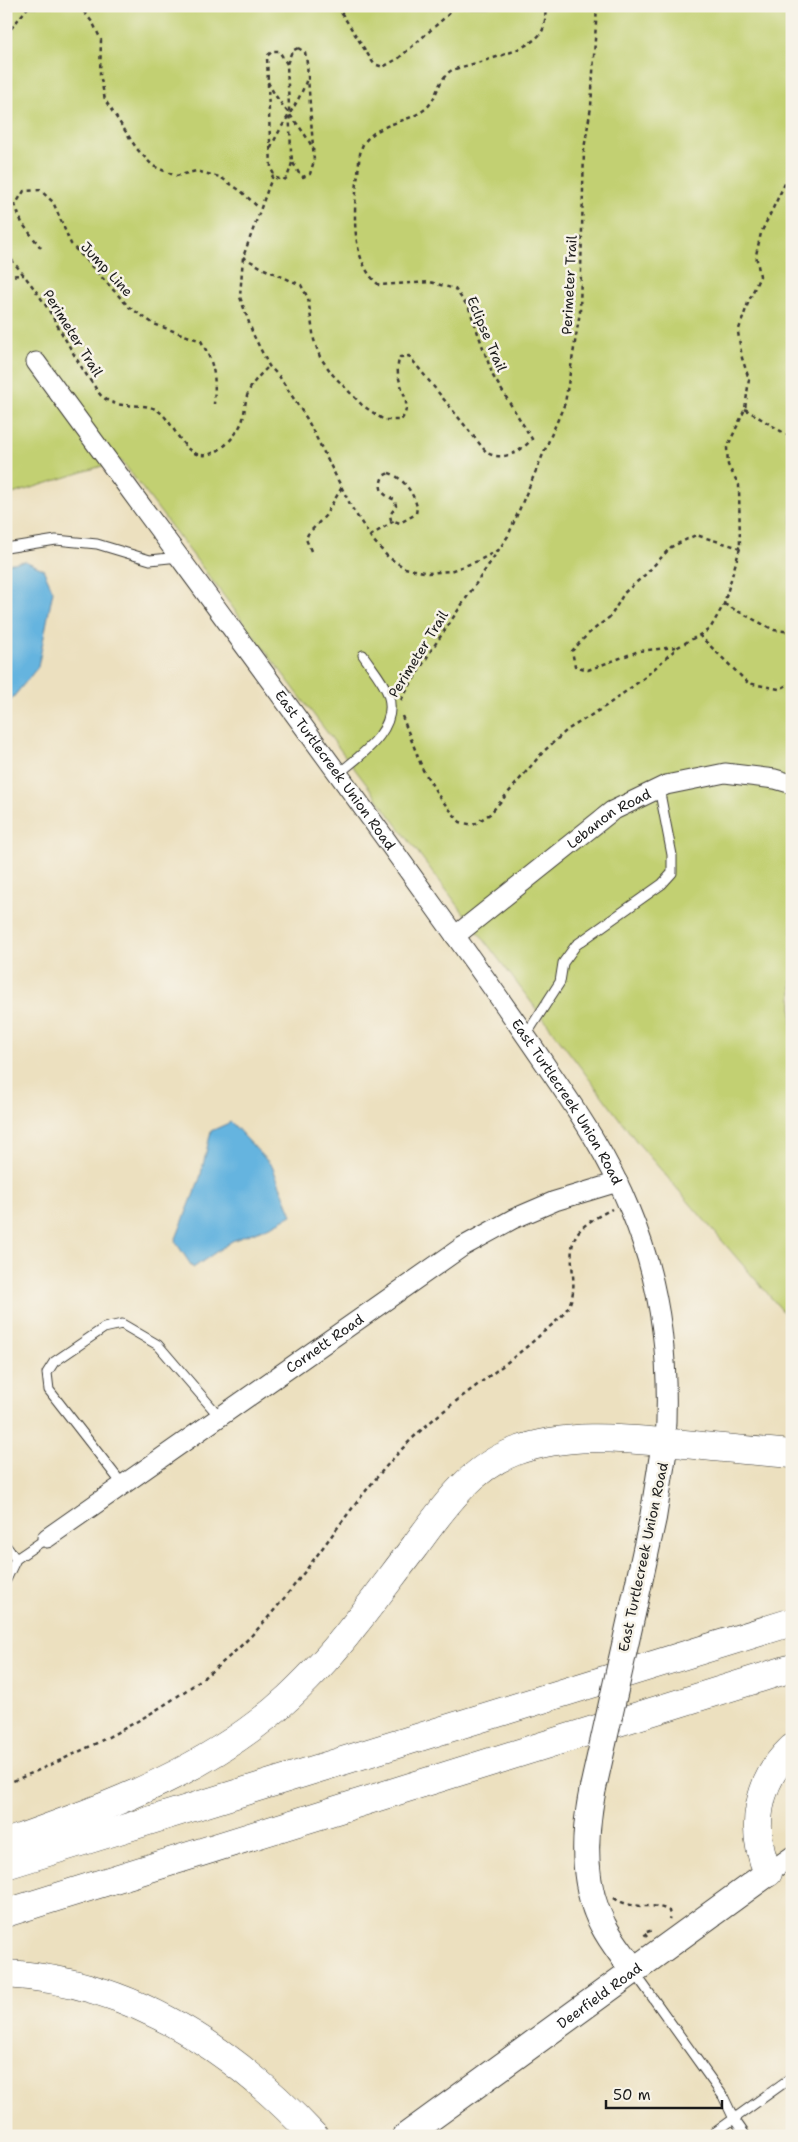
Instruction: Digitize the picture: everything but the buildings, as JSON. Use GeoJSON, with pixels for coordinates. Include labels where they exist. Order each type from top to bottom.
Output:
{"type":"FeatureCollection","features":[{"type":"Feature","properties":{"kind":"highway"},"geometry":{"type":"LineString","coordinates":[[6,1842],[75,1818],[148,1788],[182,1771],[224,1746],[260,1721],[287,1698],[339,1644],[453,1495],[493,1462],[514,1452],[548,1442],[582,1438],[665,1442],[792,1454]]}},
{"type":"Feature","properties":{"kind":"highway"},"geometry":{"type":"LineString","coordinates":[[6,1865],[792,1622]]}},
{"type":"Feature","properties":{"kind":"highway"},"geometry":{"type":"LineString","coordinates":[[6,1913],[792,1668]]}},
{"type":"Feature","properties":{"kind":"highway"},"geometry":{"type":"LineString","coordinates":[[768,1873],[759,1847],[758,1812],[760,1800],[768,1779],[792,1748]]}},
{"type":"Feature","properties":{"kind":"highway"},"geometry":{"type":"LineString","coordinates":[[6,1974],[59,1980],[93,1989],[126,2000],[168,2019],[188,2030],[227,2057],[271,2094],[314,2136]]}},
{"type":"Feature","properties":{"kind":"street","name":"East Turtlecreek Union Road"},"geometry":{"type":"LineString","coordinates":[[36,362],[338,774],[526,1036],[582,1118],[618,1182],[639,1232],[659,1310],[666,1368],[665,1442],[653,1518],[593,1788],[586,1839],[588,1875],[593,1900],[605,1929],[633,1970]]}},
{"type":"Feature","properties":{"kind":"street","name":"Lebanon Road"},"geometry":{"type":"LineString","coordinates":[[455,936],[612,811],[659,788],[725,773],[775,779],[792,784]]}},
{"type":"Feature","properties":{"kind":"street","name":"Cornett Road"},"geometry":{"type":"LineString","coordinates":[[47,1538],[462,1247],[512,1219],[556,1201],[618,1182]]}},
{"type":"Feature","properties":{"kind":"street","name":"Deerfield Road"},"geometry":{"type":"LineString","coordinates":[[406,2136],[633,1970],[657,1941],[768,1873],[792,1856]]}},
{"type":"Feature","properties":{"kind":"lane"},"geometry":{"type":"LineString","coordinates":[[6,548],[56,540],[96,544],[150,560],[179,557]]}},
{"type":"Feature","properties":{"kind":"lane"},"geometry":{"type":"LineString","coordinates":[[338,774],[367,749],[381,734],[388,721],[390,708],[388,694],[363,655]]}},
{"type":"Feature","properties":{"kind":"lane"},"geometry":{"type":"LineString","coordinates":[[526,1036],[560,982],[563,964],[576,945],[662,884],[672,873],[672,855],[659,788]]}},
{"type":"Feature","properties":{"kind":"lane"},"geometry":{"type":"LineString","coordinates":[[123,1485],[49,1390],[47,1373],[54,1362],[104,1328],[122,1324],[158,1345],[219,1416]]}},
{"type":"Feature","properties":{"kind":"lane"},"geometry":{"type":"LineString","coordinates":[[6,1580],[16,1559],[47,1538]]}},
{"type":"Feature","properties":{"kind":"lane"},"geometry":{"type":"LineString","coordinates":[[6,1546],[16,1559]]}},
{"type":"Feature","properties":{"kind":"lane"},"geometry":{"type":"LineString","coordinates":[[633,1970],[722,2096],[734,2119],[746,2136]]}},
{"type":"Feature","properties":{"kind":"lane"},"geometry":{"type":"LineString","coordinates":[[710,2136],[792,2077]]}},
{"type":"Feature","properties":{"kind":"path"},"geometry":{"type":"LineString","coordinates":[[6,35],[29,6]]}},
{"type":"Feature","properties":{"kind":"path"},"geometry":{"type":"LineString","coordinates":[[79,6],[93,23],[101,40],[100,74],[105,100],[137,149],[153,166],[176,176],[196,171],[220,177],[241,190],[259,209]]}},
{"type":"Feature","properties":{"kind":"path"},"geometry":{"type":"LineString","coordinates":[[337,6],[374,64],[383,67],[399,58],[450,13],[452,6]]}},
{"type":"Feature","properties":{"kind":"path","name":"Eclipse Trail"},"geometry":{"type":"LineString","coordinates":[[243,256],[264,269],[301,285],[308,298],[314,340],[320,357],[333,375],[362,405],[376,415],[384,420],[401,420],[406,414],[407,406],[396,367],[400,358],[409,356],[487,453],[496,457],[511,455],[526,446],[532,440],[493,376],[469,308],[455,289],[430,282],[379,285],[372,280],[366,270],[356,234],[356,196],[364,144],[374,133],[425,110],[445,74],[452,70],[507,54],[528,43],[540,34],[544,27],[546,6]]}},
{"type":"Feature","properties":{"kind":"path","name":"Perimeter Trail"},"geometry":{"type":"LineString","coordinates":[[388,721],[432,649],[508,536],[565,403],[580,312],[584,149],[591,107],[598,6]]}},
{"type":"Feature","properties":{"kind":"path"},"geometry":{"type":"LineString","coordinates":[[286,64],[292,51],[298,48],[302,49],[306,56],[314,161],[310,174],[300,175],[292,161]]}},
{"type":"Feature","properties":{"kind":"path"},"geometry":{"type":"LineString","coordinates":[[273,175],[280,180],[287,178],[290,174],[292,161],[286,64],[278,51],[271,52],[266,59],[273,175],[243,256],[240,297],[253,334],[270,366],[279,376],[307,419],[352,508],[370,536],[388,557],[405,568],[428,573],[450,571],[478,561],[499,550]]}},
{"type":"Feature","properties":{"kind":"path"},"geometry":{"type":"LineString","coordinates":[[270,149],[277,133],[300,98],[308,76]]}},
{"type":"Feature","properties":{"kind":"path"},"geometry":{"type":"LineString","coordinates":[[267,80],[279,103],[300,125],[312,146]]}},
{"type":"Feature","properties":{"kind":"path"},"geometry":{"type":"LineString","coordinates":[[398,706],[423,770],[440,798],[460,822],[473,825],[490,814],[543,752],[567,730],[606,706],[644,678],[678,647],[710,628],[724,604],[740,548],[739,485],[728,465],[727,448],[745,409],[749,380],[742,358],[738,332],[760,276],[756,255],[761,233],[792,170]]}},
{"type":"Feature","properties":{"kind":"path","name":"Jump Line"},"geometry":{"type":"LineString","coordinates":[[41,248],[22,223],[15,205],[24,191],[40,190],[54,202],[71,244],[129,307],[154,324],[201,341],[212,360],[215,386],[214,404]]}},
{"type":"Feature","properties":{"kind":"path","name":"Perimeter Trail"},"geometry":{"type":"LineString","coordinates":[[6,253],[44,302],[69,349],[103,398],[116,405],[148,406],[158,410],[164,415],[186,448],[194,453],[206,454],[215,452],[235,435],[243,420],[248,394],[254,381],[270,366]]}},
{"type":"Feature","properties":{"kind":"path"},"geometry":{"type":"LineString","coordinates":[[6,276],[24,275]]}},
{"type":"Feature","properties":{"kind":"path"},"geometry":{"type":"LineString","coordinates":[[745,409],[792,438]]}},
{"type":"Feature","properties":{"kind":"path"},"geometry":{"type":"LineString","coordinates":[[390,473],[396,476],[414,496],[418,511],[412,517],[400,523],[394,521],[390,515],[396,502],[393,498],[383,494],[380,484],[383,476],[390,473]]}},
{"type":"Feature","properties":{"kind":"path"},"geometry":{"type":"LineString","coordinates":[[311,552],[306,539],[308,534],[325,516],[342,487]]}},
{"type":"Feature","properties":{"kind":"path"},"geometry":{"type":"LineString","coordinates":[[370,536],[394,521]]}},
{"type":"Feature","properties":{"kind":"path"},"geometry":{"type":"LineString","coordinates":[[678,647],[639,651],[588,670],[575,666],[572,651],[588,634],[611,616],[624,593],[646,574],[672,547],[696,535],[740,548]]}},
{"type":"Feature","properties":{"kind":"path"},"geometry":{"type":"LineString","coordinates":[[724,604],[774,630],[792,632]]}},
{"type":"Feature","properties":{"kind":"path"},"geometry":{"type":"LineString","coordinates":[[699,635],[748,683],[779,689],[792,683]]}},
{"type":"Feature","properties":{"kind":"path"},"geometry":{"type":"LineString","coordinates":[[611,1894],[623,1903],[635,1907],[662,1906],[669,1911],[670,1916],[665,1925]]}},
{"type":"Feature","properties":{"kind":"path"},"geometry":{"type":"LineString","coordinates":[[647,1930],[657,1941],[644,1933],[647,1930]]}},
{"type":"Feature","properties":{"kind":"green space"},"geometry":{"type":"Polygon","coordinates":[[[6,6],[792,6],[792,1322],[637,1142],[121,460],[6,496],[6,6]]]}},
{"type":"Feature","properties":{"kind":"water"},"geometry":{"type":"Polygon","coordinates":[[[25,561],[43,569],[53,591],[38,667],[6,706],[6,564],[25,561]]]}},
{"type":"Feature","properties":{"kind":"water"},"geometry":{"type":"Polygon","coordinates":[[[231,1122],[272,1166],[292,1215],[273,1225],[232,1241],[193,1268],[175,1241],[200,1178],[211,1131],[231,1122]]]}}]}
